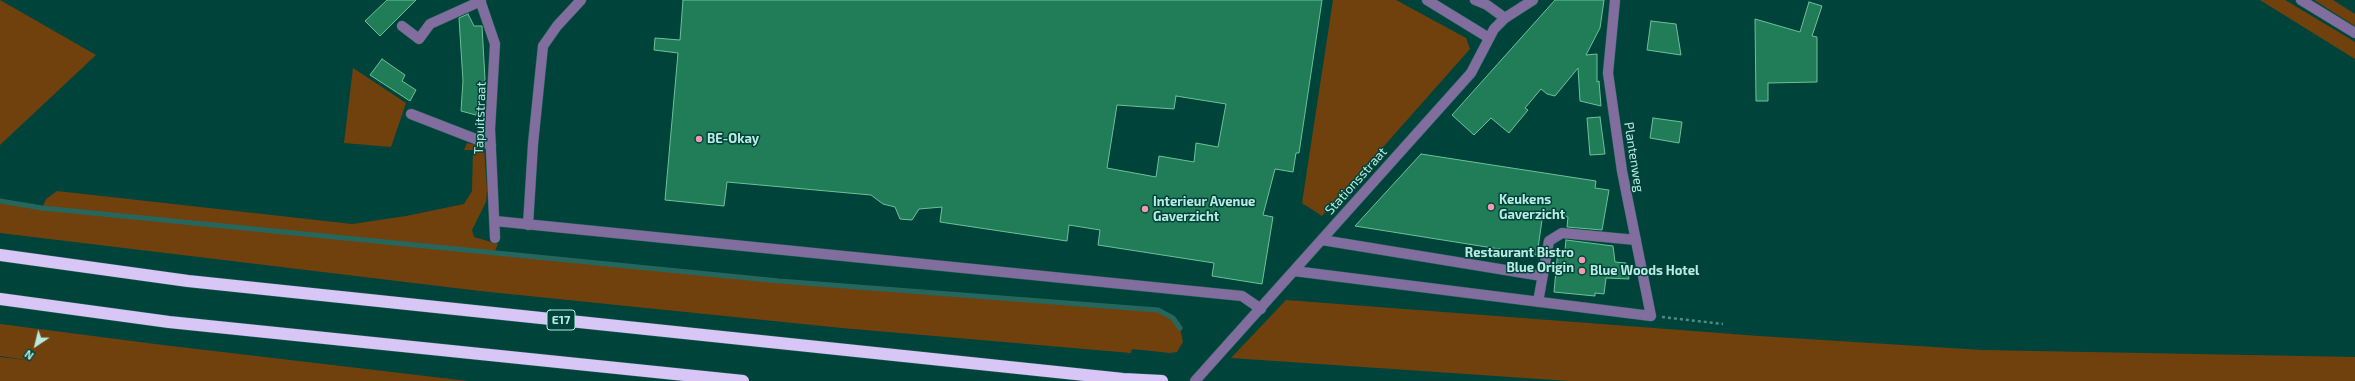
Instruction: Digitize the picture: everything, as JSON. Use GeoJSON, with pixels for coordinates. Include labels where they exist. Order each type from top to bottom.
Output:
{"type":"FeatureCollection","features":[{"type":"Feature","properties":{"kind":"highway","name":"E17"},"geometry":{"type":"LineString","coordinates":[[0,255],[188,281],[1123,379],[1162,381]]}},
{"type":"Feature","properties":{"kind":"highway"},"geometry":{"type":"LineString","coordinates":[[0,299],[169,322],[743,381]]}},
{"type":"Feature","properties":{"kind":"street"},"geometry":{"type":"LineString","coordinates":[[528,225],[533,144],[543,46],[557,26],[581,0]]}},
{"type":"Feature","properties":{"kind":"street"},"geometry":{"type":"LineString","coordinates":[[1427,0],[1489,38]]}},
{"type":"Feature","properties":{"kind":"street"},"geometry":{"type":"LineString","coordinates":[[1475,0],[1486,5],[1505,18]]}},
{"type":"Feature","properties":{"kind":"street","name":"Stationsstraat"},"geometry":{"type":"LineString","coordinates":[[1195,381],[1471,73],[1489,38],[1505,18],[1533,0]]}},
{"type":"Feature","properties":{"kind":"street","name":"Plantenweg"},"geometry":{"type":"LineString","coordinates":[[1615,0],[1608,73],[1622,171],[1651,316]]}},
{"type":"Feature","properties":{"kind":"street"},"geometry":{"type":"LineString","coordinates":[[2301,0],[2355,33]]}},
{"type":"Feature","properties":{"kind":"street","name":"Tapuitstraat"},"geometry":{"type":"LineString","coordinates":[[402,26],[419,39],[430,24],[480,1],[495,44],[491,145],[495,238]]}},
{"type":"Feature","properties":{"kind":"street"},"geometry":{"type":"LineString","coordinates":[[411,114],[491,145]]}},
{"type":"Feature","properties":{"kind":"street"},"geometry":{"type":"LineString","coordinates":[[495,221],[1242,296],[1261,309]]}},
{"type":"Feature","properties":{"kind":"street"},"geometry":{"type":"LineString","coordinates":[[1538,302],[1549,241],[1562,233],[1636,240]]}},
{"type":"Feature","properties":{"kind":"street"},"geometry":{"type":"LineString","coordinates":[[1322,240],[1542,276]]}},
{"type":"Feature","properties":{"kind":"street"},"geometry":{"type":"LineString","coordinates":[[1294,271],[1651,316]]}},
{"type":"Feature","properties":{"kind":"path"},"geometry":{"type":"LineString","coordinates":[[1651,316],[1723,324]]}},
{"type":"Feature","properties":{"kind":"shaded area"},"geometry":{"type":"Polygon","coordinates":[[[0,0],[96,55],[0,145],[0,0]]]}},
{"type":"Feature","properties":{"kind":"shaded area"},"geometry":{"type":"Polygon","coordinates":[[[1333,0],[1396,0],[1466,38],[1470,49],[1322,216],[1302,203],[1333,0]]]}},
{"type":"Feature","properties":{"kind":"shaded area"},"geometry":{"type":"Polygon","coordinates":[[[2260,0],[2285,0],[2355,42],[2355,59],[2260,0]]]}},
{"type":"Feature","properties":{"kind":"shaded area"},"geometry":{"type":"Polygon","coordinates":[[[2314,0],[2333,0],[2355,14],[2355,26],[2314,0]]]}},
{"type":"Feature","properties":{"kind":"shaded area"},"geometry":{"type":"Polygon","coordinates":[[[353,68],[406,103],[391,147],[344,143],[353,68]]]}},
{"type":"Feature","properties":{"kind":"shaded area"},"geometry":{"type":"Polygon","coordinates":[[[467,143],[484,147],[487,190],[486,202],[472,230],[474,237],[498,244],[494,253],[779,281],[1158,310],[1173,318],[1180,328],[1183,342],[1177,352],[1170,353],[1132,349],[1131,353],[842,328],[480,291],[0,233],[0,201],[42,208],[46,199],[57,191],[352,224],[406,216],[464,204],[472,191],[473,150],[464,150],[467,143]]]}},
{"type":"Feature","properties":{"kind":"shaded area"},"geometry":{"type":"Polygon","coordinates":[[[1286,300],[1759,336],[1982,350],[2355,357],[2355,381],[1569,381],[1231,358],[1286,300]]]}},
{"type":"Feature","properties":{"kind":"shaded area"},"geometry":{"type":"Polygon","coordinates":[[[0,324],[468,381],[0,381],[0,357],[34,361],[0,356],[0,324]]]}},
{"type":"Feature","properties":{"kind":"building"},"geometry":{"type":"Polygon","coordinates":[[[387,0],[416,0],[380,36],[365,21],[387,0]]]}},
{"type":"Feature","properties":{"kind":"building"},"geometry":{"type":"Polygon","coordinates":[[[683,0],[1322,0],[1299,153],[1296,153],[1293,172],[1275,169],[1263,215],[1273,217],[1262,284],[1212,276],[1214,263],[1098,245],[1100,230],[1069,225],[1067,241],[940,222],[942,207],[919,209],[912,220],[900,219],[895,207],[883,204],[871,195],[727,182],[724,206],[665,200],[678,53],[654,50],[655,38],[680,40],[683,0]],[[1176,96],[1174,109],[1117,105],[1107,168],[1156,177],[1159,156],[1194,162],[1196,143],[1218,147],[1226,104],[1176,96]]]}},
{"type":"Feature","properties":{"kind":"building"},"geometry":{"type":"Polygon","coordinates":[[[1555,0],[1604,0],[1600,28],[1586,55],[1597,54],[1597,82],[1599,81],[1601,106],[1580,101],[1578,68],[1555,96],[1547,94],[1541,89],[1525,108],[1528,110],[1509,133],[1491,118],[1474,135],[1452,115],[1555,0]]]}},
{"type":"Feature","properties":{"kind":"building"},"geometry":{"type":"Polygon","coordinates":[[[1809,2],[1822,6],[1812,36],[1817,37],[1817,82],[1768,83],[1768,101],[1756,101],[1755,19],[1800,32],[1809,2]]]}},
{"type":"Feature","properties":{"kind":"building"},"geometry":{"type":"Polygon","coordinates":[[[468,14],[474,26],[482,26],[485,79],[476,115],[461,111],[463,81],[459,18],[468,14]]]}},
{"type":"Feature","properties":{"kind":"building"},"geometry":{"type":"Polygon","coordinates":[[[1651,21],[1676,24],[1681,55],[1647,50],[1651,21]]]}},
{"type":"Feature","properties":{"kind":"building"},"geometry":{"type":"Polygon","coordinates":[[[382,59],[405,75],[402,81],[416,90],[410,101],[370,75],[382,59]]]}},
{"type":"Feature","properties":{"kind":"building"},"geometry":{"type":"Polygon","coordinates":[[[1600,117],[1605,154],[1590,155],[1587,118],[1600,117]]]}},
{"type":"Feature","properties":{"kind":"building"},"geometry":{"type":"Polygon","coordinates":[[[1653,118],[1682,122],[1679,143],[1650,138],[1653,118]]]}},
{"type":"Feature","properties":{"kind":"building","name":"Keukens Gaverzicht"},"geometry":{"type":"Polygon","coordinates":[[[1421,154],[1596,181],[1595,188],[1609,190],[1602,230],[1567,227],[1568,217],[1543,213],[1537,255],[1355,226],[1421,154]]]}},
{"type":"Feature","properties":{"kind":"building"},"geometry":{"type":"Polygon","coordinates":[[[1566,240],[1613,246],[1615,262],[1626,263],[1629,279],[1606,278],[1604,294],[1595,293],[1595,296],[1554,292],[1558,249],[1565,250],[1566,240]]]}},
{"type":"Feature","properties":{"kind":"waterway"},"geometry":{"type":"LineString","coordinates":[[0,201],[42,208],[779,281],[1158,310],[1173,318],[1180,328]]}},
{"type":"Feature","properties":{"kind":"place","name":"BE-Okay"},"geometry":{"type":"Point","coordinates":[699,139]}},
{"type":"Feature","properties":{"kind":"place","name":"Keukens Gaverzicht"},"geometry":{"type":"Point","coordinates":[1491,207]}},
{"type":"Feature","properties":{"kind":"place","name":"Interieur Avenue Gaverzicht"},"geometry":{"type":"Point","coordinates":[1145,209]}},
{"type":"Feature","properties":{"kind":"place","name":"Restaurant Bistro Blue Origin"},"geometry":{"type":"Point","coordinates":[1582,260]}},
{"type":"Feature","properties":{"kind":"place","name":"Blue Woods Hotel"},"geometry":{"type":"Point","coordinates":[1582,271]}}]}
